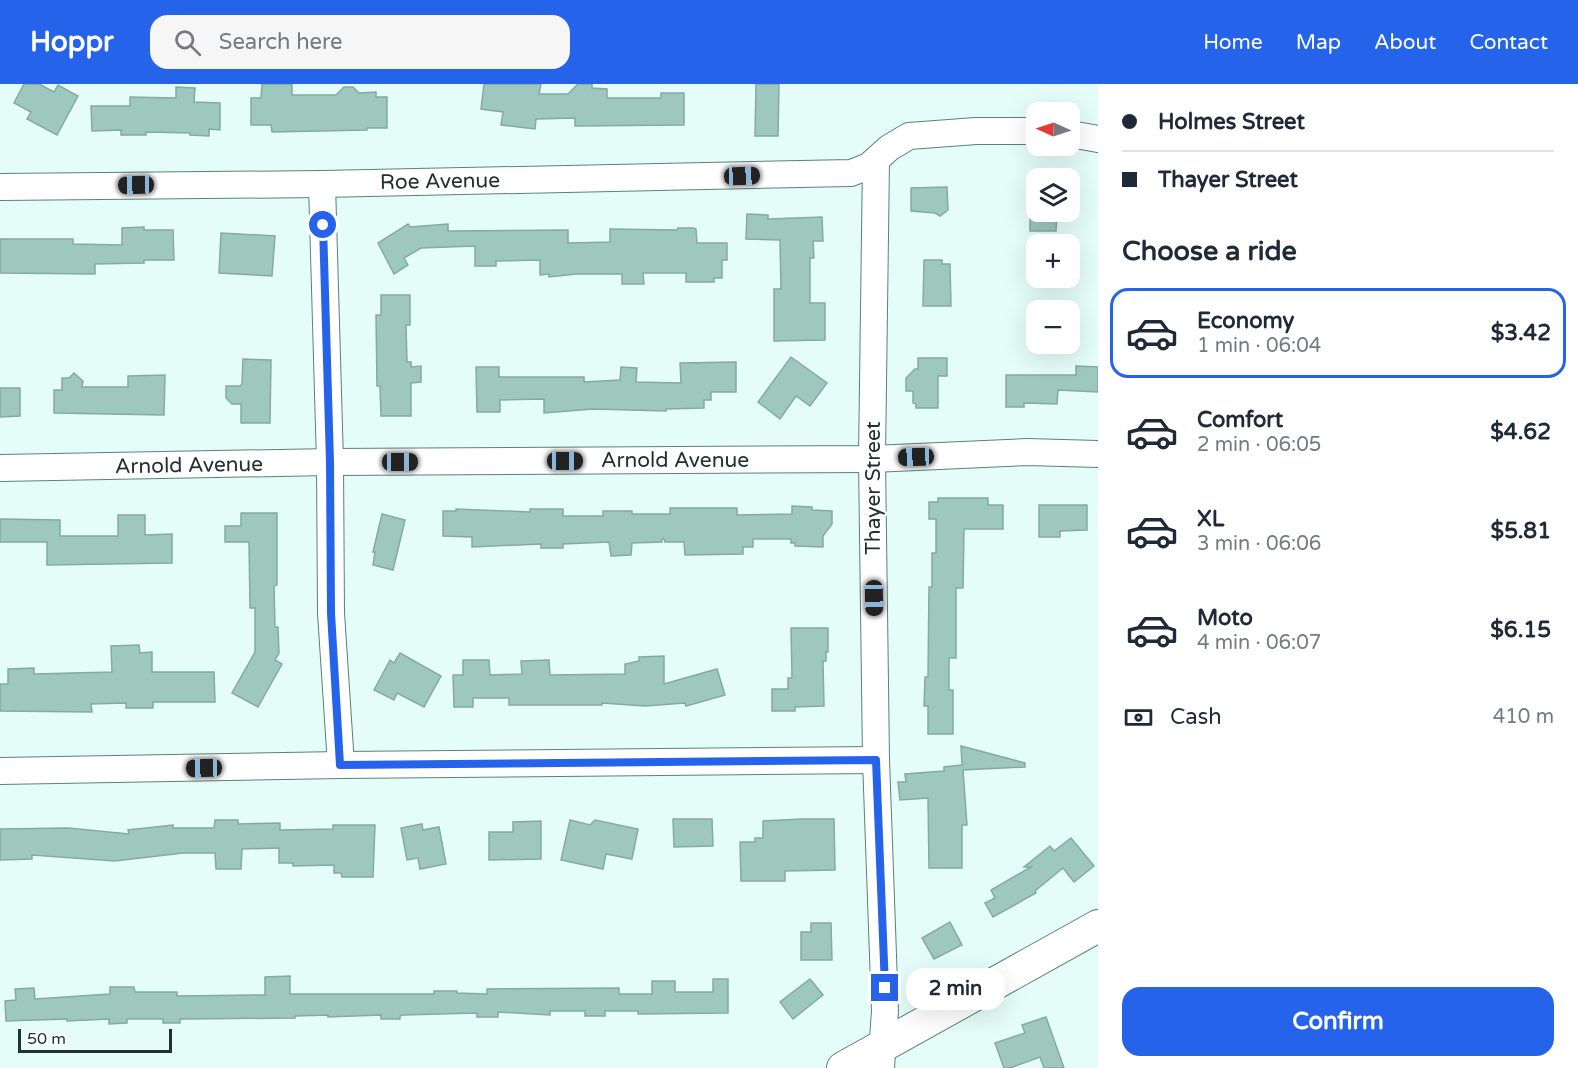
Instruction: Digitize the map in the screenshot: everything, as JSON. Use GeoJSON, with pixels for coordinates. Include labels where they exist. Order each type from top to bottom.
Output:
{"type":"FeatureCollection","features":[{"type":"Feature","properties":{"kind":"street","name":"Roe Avenue"},"geometry":{"type":"LineString","coordinates":[[0,187],[322,184],[851,173],[869,166],[889,148],[909,136],[976,131],[1026,131]]}},
{"type":"Feature","properties":{"kind":"street"},"geometry":{"type":"LineString","coordinates":[[1080,136],[1098,139]]}},
{"type":"Feature","properties":{"kind":"street","name":"Thayer Street"},"geometry":{"type":"LineString","coordinates":[[876,160],[872,459],[876,760],[885,1011],[882,1057]]}},
{"type":"Feature","properties":{"kind":"street"},"geometry":{"type":"LineString","coordinates":[[322,184],[330,462],[331,613],[340,765]]}},
{"type":"Feature","properties":{"kind":"street","name":"Arnold Avenue"},"geometry":{"type":"LineString","coordinates":[[0,468],[330,462],[872,459],[1027,452],[1098,454]]}},
{"type":"Feature","properties":{"kind":"street"},"geometry":{"type":"LineString","coordinates":[[0,771],[876,760]]}},
{"type":"Feature","properties":{"kind":"street"},"geometry":{"type":"LineString","coordinates":[[843,1068],[882,1057],[1098,926]]}},
{"type":"Feature","properties":{"kind":"building"},"geometry":{"type":"Polygon","coordinates":[[[24,84],[39,84],[54,92],[58,85],[78,96],[57,135],[27,119],[31,112],[14,103],[24,84]]]}},
{"type":"Feature","properties":{"kind":"building"},"geometry":{"type":"Polygon","coordinates":[[[262,84],[292,84],[292,95],[336,95],[344,87],[353,87],[359,93],[376,92],[376,97],[387,97],[387,128],[272,132],[271,125],[251,125],[251,98],[261,98],[262,84]]]}},
{"type":"Feature","properties":{"kind":"building"},"geometry":{"type":"Polygon","coordinates":[[[484,84],[541,84],[539,94],[568,94],[578,84],[592,84],[592,88],[607,89],[607,98],[661,98],[661,93],[684,93],[684,125],[575,126],[575,118],[536,119],[535,129],[501,125],[503,112],[481,109],[484,84]]]}},
{"type":"Feature","properties":{"kind":"building"},"geometry":{"type":"Polygon","coordinates":[[[756,84],[779,84],[778,136],[755,136],[756,84]]]}},
{"type":"Feature","properties":{"kind":"building"},"geometry":{"type":"Polygon","coordinates":[[[176,87],[195,88],[194,102],[220,103],[220,130],[209,129],[209,136],[146,132],[146,135],[121,135],[121,130],[92,131],[91,106],[130,106],[130,97],[176,98],[176,87]]]}},
{"type":"Feature","properties":{"kind":"building"},"geometry":{"type":"Polygon","coordinates":[[[947,187],[948,210],[940,216],[935,213],[911,211],[911,188],[947,187]]]}},
{"type":"Feature","properties":{"kind":"building"},"geometry":{"type":"Polygon","coordinates":[[[747,214],[768,215],[768,219],[822,217],[823,241],[813,241],[814,258],[810,258],[810,303],[825,303],[825,340],[774,341],[774,289],[781,289],[780,240],[746,239],[747,214]]]}},
{"type":"Feature","properties":{"kind":"building"},"geometry":{"type":"Polygon","coordinates":[[[1030,222],[1056,222],[1056,231],[1030,231],[1030,222]]]}},
{"type":"Feature","properties":{"kind":"building"},"geometry":{"type":"Polygon","coordinates":[[[408,224],[410,227],[448,224],[448,231],[568,230],[568,243],[610,242],[610,229],[677,230],[678,228],[693,228],[696,229],[697,243],[727,243],[727,260],[722,260],[722,278],[714,278],[714,282],[686,282],[686,273],[643,273],[644,284],[622,284],[622,274],[576,274],[549,277],[549,274],[540,275],[540,260],[496,261],[496,266],[475,266],[475,246],[421,248],[404,258],[408,265],[394,274],[378,243],[408,224]]]}},
{"type":"Feature","properties":{"kind":"building"},"geometry":{"type":"Polygon","coordinates":[[[144,227],[144,230],[173,230],[174,260],[95,264],[95,274],[0,273],[0,239],[73,239],[73,244],[122,245],[122,228],[144,227]]]}},
{"type":"Feature","properties":{"kind":"building"},"geometry":{"type":"Polygon","coordinates":[[[221,233],[275,236],[272,276],[219,273],[221,233]]]}},
{"type":"Feature","properties":{"kind":"building"},"geometry":{"type":"Polygon","coordinates":[[[924,260],[942,260],[942,264],[950,264],[951,306],[923,306],[924,260]]]}},
{"type":"Feature","properties":{"kind":"building"},"geometry":{"type":"Polygon","coordinates":[[[381,295],[410,295],[410,325],[406,325],[407,362],[411,362],[411,367],[421,366],[421,382],[411,383],[411,416],[381,416],[380,386],[377,386],[376,315],[381,315],[381,295]]]}},
{"type":"Feature","properties":{"kind":"building"},"geometry":{"type":"Polygon","coordinates":[[[791,357],[827,383],[810,406],[796,396],[780,419],[758,402],[791,357]]]}},
{"type":"Feature","properties":{"kind":"building"},"geometry":{"type":"Polygon","coordinates":[[[918,358],[947,358],[947,376],[938,376],[938,408],[916,408],[916,404],[913,403],[913,391],[906,391],[906,378],[918,369],[918,358]]]}},
{"type":"Feature","properties":{"kind":"building"},"geometry":{"type":"Polygon","coordinates":[[[243,359],[271,360],[270,423],[241,423],[241,404],[232,404],[226,398],[226,386],[242,384],[243,359]]]}},
{"type":"Feature","properties":{"kind":"building"},"geometry":{"type":"Polygon","coordinates":[[[736,362],[736,392],[711,392],[711,400],[704,400],[704,408],[666,409],[666,411],[593,409],[544,413],[544,399],[500,400],[500,412],[477,412],[476,367],[499,367],[499,377],[584,377],[584,382],[620,380],[621,367],[637,368],[636,382],[681,383],[680,363],[736,362]]]}},
{"type":"Feature","properties":{"kind":"building"},"geometry":{"type":"Polygon","coordinates":[[[1076,366],[1098,367],[1098,392],[1058,390],[1057,404],[1024,403],[1024,407],[1006,407],[1006,375],[1076,375],[1076,366]]]}},
{"type":"Feature","properties":{"kind":"building"},"geometry":{"type":"Polygon","coordinates":[[[74,373],[83,381],[82,387],[128,387],[128,376],[165,375],[164,415],[54,413],[54,390],[62,390],[62,378],[69,378],[74,373]]]}},
{"type":"Feature","properties":{"kind":"building"},"geometry":{"type":"Polygon","coordinates":[[[0,388],[20,388],[20,416],[0,417],[0,388]]]}},
{"type":"Feature","properties":{"kind":"building"},"geometry":{"type":"Polygon","coordinates":[[[938,498],[988,498],[988,505],[1003,505],[1003,529],[964,529],[963,588],[956,588],[956,658],[949,658],[949,690],[953,690],[953,734],[928,734],[928,706],[924,706],[925,677],[928,677],[929,587],[932,587],[932,553],[936,553],[936,519],[929,519],[929,502],[938,502],[938,498]]]}},
{"type":"Feature","properties":{"kind":"building"},"geometry":{"type":"Polygon","coordinates":[[[1039,505],[1087,505],[1087,530],[1060,531],[1060,537],[1039,537],[1039,505]]]}},
{"type":"Feature","properties":{"kind":"building"},"geometry":{"type":"Polygon","coordinates":[[[792,506],[832,511],[832,524],[823,536],[823,547],[795,546],[795,543],[791,543],[791,539],[753,539],[753,547],[743,547],[743,554],[685,555],[684,542],[665,542],[662,539],[662,542],[632,543],[631,555],[611,556],[609,542],[563,544],[563,548],[541,548],[541,544],[472,547],[472,537],[443,536],[443,511],[456,511],[456,509],[530,512],[530,509],[563,509],[563,516],[603,516],[603,511],[670,514],[670,508],[737,508],[737,515],[792,514],[792,506]]]}},
{"type":"Feature","properties":{"kind":"building"},"geometry":{"type":"Polygon","coordinates":[[[241,513],[277,513],[277,585],[274,586],[275,627],[278,627],[279,653],[275,660],[282,664],[258,707],[232,693],[255,652],[255,608],[250,608],[249,542],[225,542],[225,526],[241,526],[241,513]]]}},
{"type":"Feature","properties":{"kind":"building"},"geometry":{"type":"Polygon","coordinates":[[[382,514],[405,520],[393,570],[373,565],[375,552],[373,552],[382,514]]]}},
{"type":"Feature","properties":{"kind":"building"},"geometry":{"type":"Polygon","coordinates":[[[118,515],[145,515],[145,535],[172,534],[172,563],[47,565],[47,542],[0,542],[0,519],[60,520],[60,536],[118,536],[118,515]]]}},
{"type":"Feature","properties":{"kind":"building"},"geometry":{"type":"Polygon","coordinates":[[[791,628],[828,628],[828,652],[826,652],[826,661],[823,661],[824,706],[795,707],[795,711],[772,711],[772,689],[788,689],[788,678],[792,678],[791,628]]]}},
{"type":"Feature","properties":{"kind":"building"},"geometry":{"type":"Polygon","coordinates":[[[139,645],[140,653],[152,652],[152,672],[214,672],[215,702],[153,702],[153,708],[126,708],[126,703],[91,704],[92,712],[0,711],[0,684],[8,684],[8,669],[34,668],[34,674],[112,672],[111,646],[139,645]]]}},
{"type":"Feature","properties":{"kind":"building"},"geometry":{"type":"Polygon","coordinates":[[[400,653],[441,676],[424,707],[397,693],[394,700],[374,690],[390,660],[394,663],[400,653]]]}},
{"type":"Feature","properties":{"kind":"building"},"geometry":{"type":"Polygon","coordinates":[[[664,656],[664,684],[717,669],[725,695],[686,706],[685,703],[645,706],[602,703],[602,705],[509,705],[509,698],[473,698],[473,707],[454,707],[453,675],[463,675],[463,660],[489,660],[490,675],[522,674],[521,661],[549,660],[550,675],[625,674],[625,664],[639,661],[639,657],[664,656]]]}},
{"type":"Feature","properties":{"kind":"building"},"geometry":{"type":"Polygon","coordinates":[[[961,746],[1025,763],[1025,767],[963,770],[967,825],[962,825],[962,868],[929,868],[928,798],[900,800],[898,782],[906,782],[905,774],[944,771],[944,767],[962,765],[961,746]]]}},
{"type":"Feature","properties":{"kind":"building"},"geometry":{"type":"Polygon","coordinates":[[[673,819],[712,819],[713,846],[674,847],[673,819]]]}},
{"type":"Feature","properties":{"kind":"building"},"geometry":{"type":"Polygon","coordinates":[[[834,819],[835,870],[785,871],[785,881],[741,881],[740,842],[755,842],[755,838],[763,838],[763,821],[834,819]]]}},
{"type":"Feature","properties":{"kind":"building"},"geometry":{"type":"Polygon","coordinates":[[[215,820],[238,820],[238,824],[280,823],[280,830],[333,829],[333,825],[375,825],[373,877],[342,877],[341,873],[334,873],[334,865],[293,866],[293,863],[279,863],[279,848],[242,849],[241,869],[216,869],[215,853],[183,853],[115,861],[32,855],[32,859],[0,860],[0,829],[68,828],[129,834],[128,830],[173,825],[173,828],[214,828],[215,820]]]}},
{"type":"Feature","properties":{"kind":"building"},"geometry":{"type":"Polygon","coordinates":[[[570,820],[590,825],[595,820],[638,829],[632,859],[606,854],[603,869],[561,860],[570,820]]]}},
{"type":"Feature","properties":{"kind":"building"},"geometry":{"type":"Polygon","coordinates":[[[541,821],[541,859],[489,860],[489,832],[513,832],[513,822],[541,821]]]}},
{"type":"Feature","properties":{"kind":"building"},"geometry":{"type":"Polygon","coordinates":[[[422,824],[423,830],[439,827],[446,864],[420,869],[418,858],[407,860],[401,828],[422,824]]]}},
{"type":"Feature","properties":{"kind":"building"},"geometry":{"type":"Polygon","coordinates":[[[1071,838],[1094,866],[1074,882],[1063,868],[1035,891],[1036,893],[993,917],[985,903],[995,898],[991,890],[1031,867],[1024,867],[1050,846],[1054,851],[1071,838]]]}},
{"type":"Feature","properties":{"kind":"building"},"geometry":{"type":"Polygon","coordinates":[[[950,922],[962,945],[934,959],[922,938],[950,922]]]}},
{"type":"Feature","properties":{"kind":"building"},"geometry":{"type":"Polygon","coordinates":[[[811,923],[831,923],[832,960],[801,960],[801,932],[811,932],[811,923]]]}},
{"type":"Feature","properties":{"kind":"building"},"geometry":{"type":"Polygon","coordinates":[[[290,976],[290,994],[434,994],[434,991],[457,991],[457,993],[487,994],[487,989],[619,988],[619,994],[652,994],[652,981],[675,981],[675,992],[713,992],[713,979],[728,979],[728,1013],[638,1014],[638,1011],[605,1011],[605,1016],[585,1016],[585,1011],[550,1011],[550,1015],[498,1012],[498,1017],[477,1017],[477,1013],[403,1015],[400,1019],[381,1019],[381,1015],[328,1017],[328,1015],[295,1016],[295,1018],[180,1019],[180,1023],[163,1023],[163,1019],[127,1019],[127,1023],[109,1024],[109,1019],[6,1021],[5,1001],[16,1000],[15,989],[34,988],[35,999],[110,994],[110,987],[134,987],[135,992],[177,992],[177,996],[265,995],[265,977],[290,976]]]}},
{"type":"Feature","properties":{"kind":"building"},"geometry":{"type":"Polygon","coordinates":[[[810,979],[823,995],[793,1019],[780,1002],[810,979]]]}},
{"type":"Feature","properties":{"kind":"building"},"geometry":{"type":"Polygon","coordinates":[[[1046,1017],[1064,1068],[1044,1068],[1040,1057],[1004,1068],[995,1043],[1025,1033],[1022,1025],[1046,1017]]]}},
{"type":"Feature","properties":{"kind":"route"},"geometry":{"type":"LineString","coordinates":[[323,225],[330,462],[331,613],[340,765],[876,760],[885,988]]}}]}
